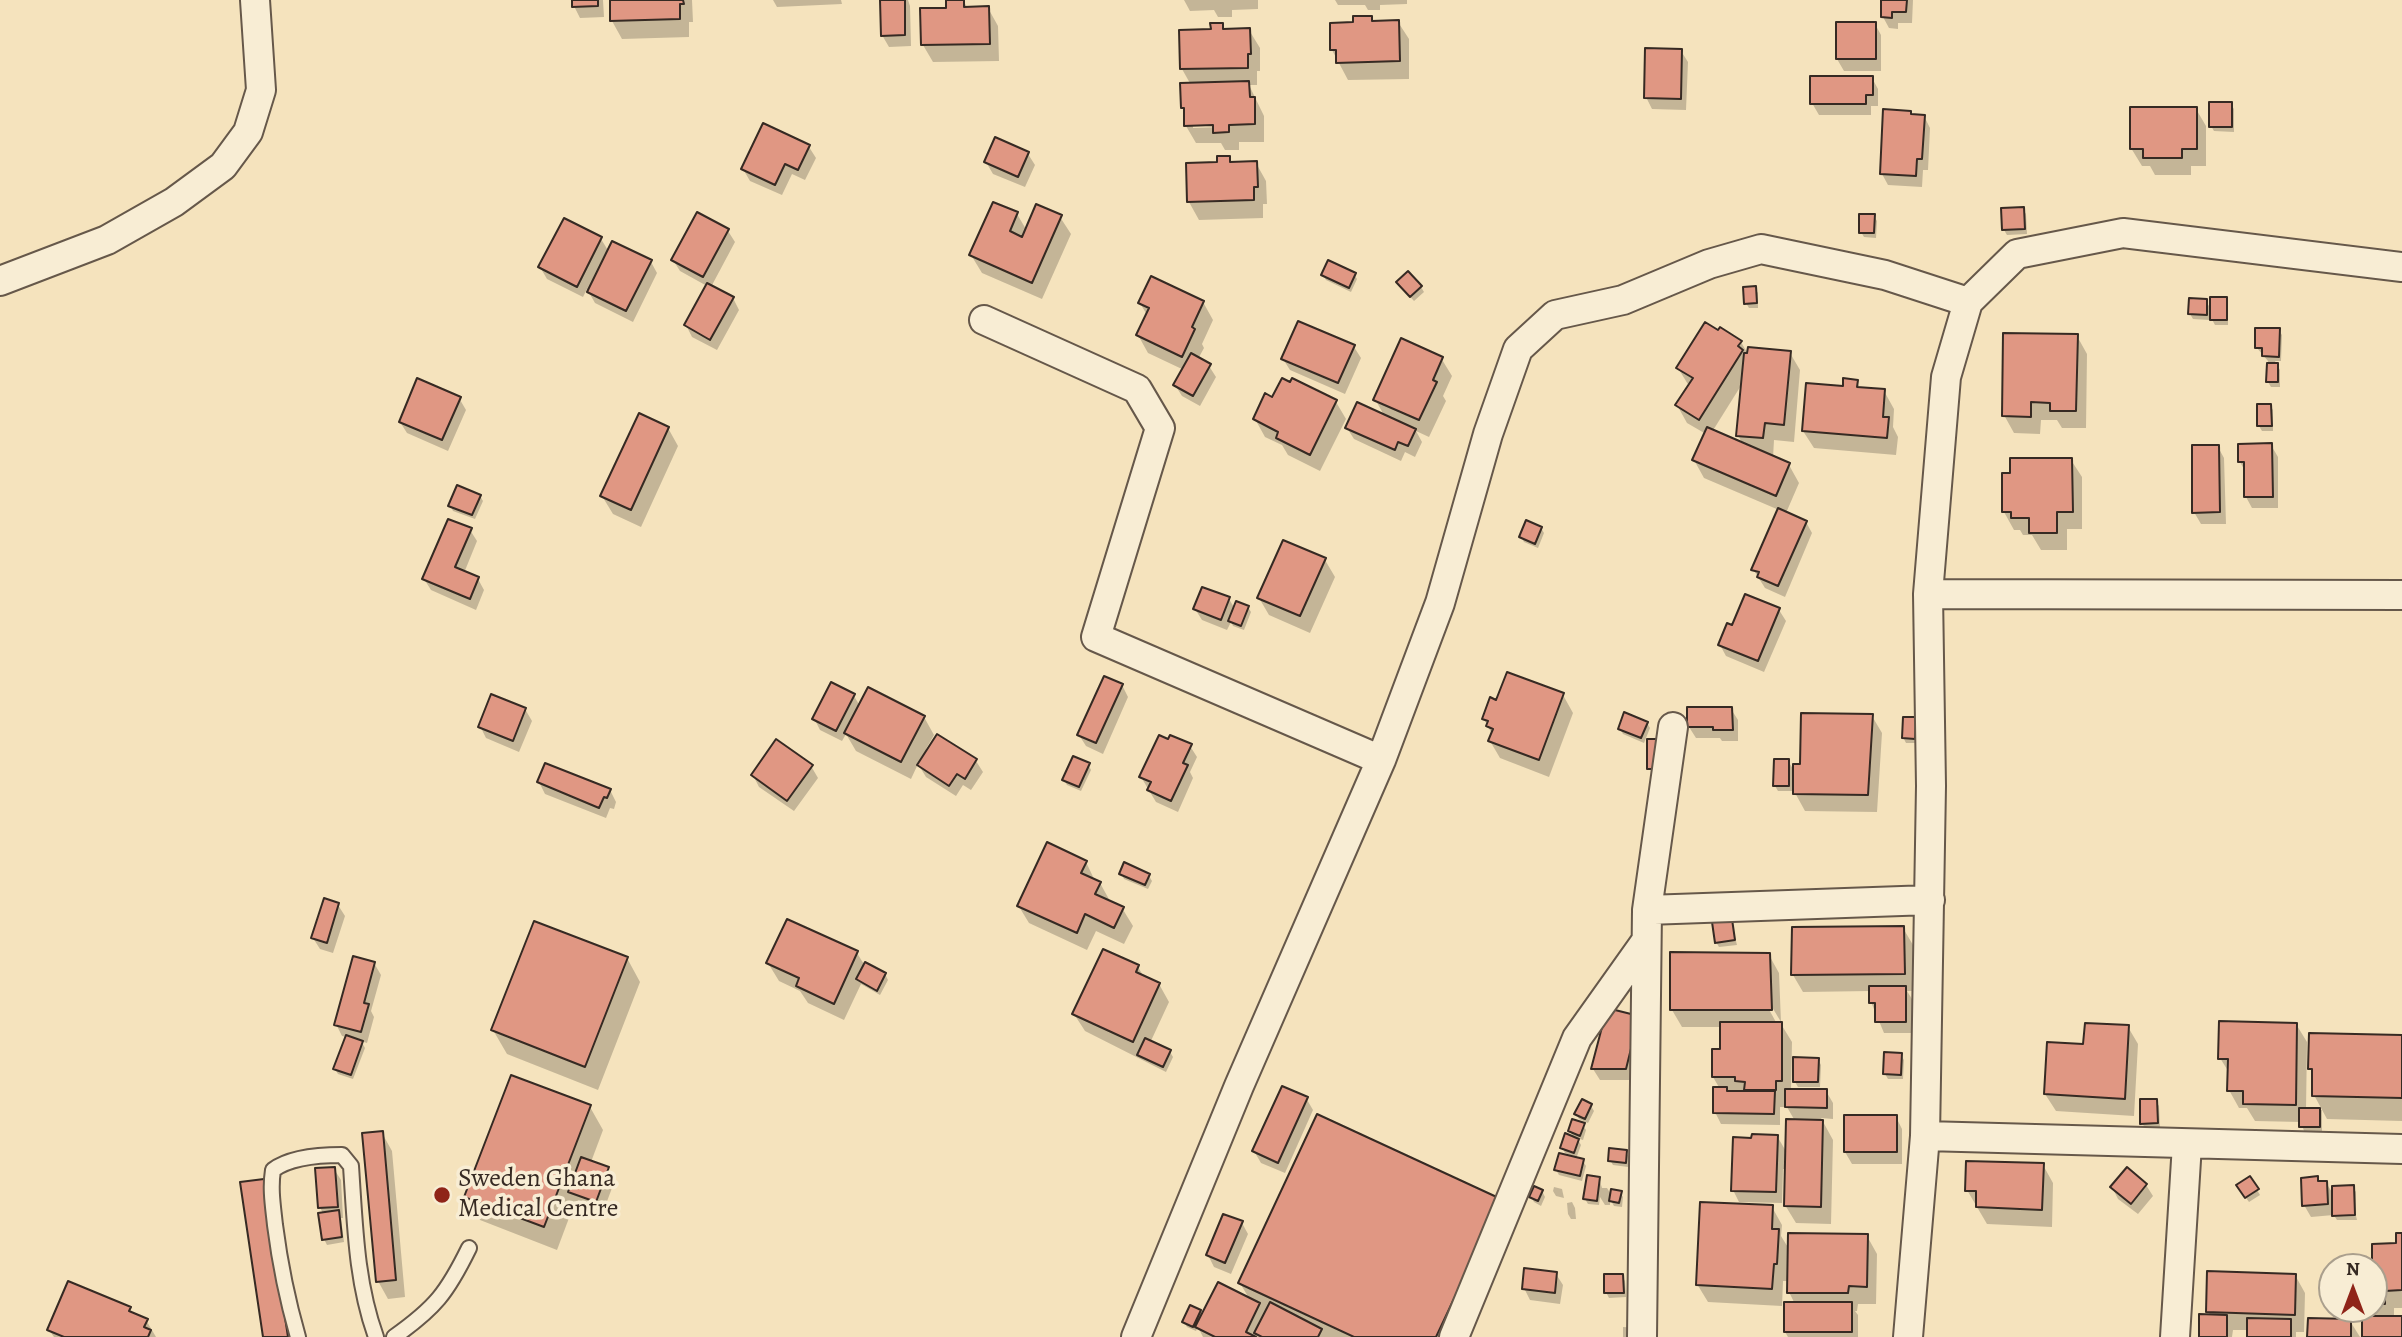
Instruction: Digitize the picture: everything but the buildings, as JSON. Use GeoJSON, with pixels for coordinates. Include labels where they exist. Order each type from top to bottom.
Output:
{"type":"FeatureCollection","features":[{"type":"Feature","properties":{"kind":"street"},"geometry":{"type":"LineString","coordinates":[[0,281],[107,240],[174,202],[223,166],[248,132],[261,90],[255,0]]}},
{"type":"Feature","properties":{"kind":"street"},"geometry":{"type":"LineString","coordinates":[[1908,1337],[1925,1136],[1930,900],[1928,594],[1946,377],[1968,302],[2017,254],[2123,233],[2402,267]]}},
{"type":"Feature","properties":{"kind":"street"},"geometry":{"type":"LineString","coordinates":[[1136,1337],[1239,1087],[1381,760],[1440,603],[1488,433],[1518,349],[1555,315],[1623,300],[1709,264],[1761,249],[1885,275],[1968,302]]}},
{"type":"Feature","properties":{"kind":"street"},"geometry":{"type":"LineString","coordinates":[[984,320],[1137,389],[1160,428],[1096,637],[1381,760]]}},
{"type":"Feature","properties":{"kind":"street"},"geometry":{"type":"LineString","coordinates":[[1928,594],[2402,595]]}},
{"type":"Feature","properties":{"kind":"street"},"geometry":{"type":"LineString","coordinates":[[1642,1337],[1647,910],[1673,727]]}},
{"type":"Feature","properties":{"kind":"street"},"geometry":{"type":"LineString","coordinates":[[1647,910],[1930,900]]}},
{"type":"Feature","properties":{"kind":"street"},"geometry":{"type":"LineString","coordinates":[[1454,1337],[1577,1038],[1646,941]]}},
{"type":"Feature","properties":{"kind":"street"},"geometry":{"type":"LineString","coordinates":[[1925,1136],[2402,1149]]}},
{"type":"Feature","properties":{"kind":"street"},"geometry":{"type":"LineString","coordinates":[[2175,1337],[2187,1144]]}},
{"type":"Feature","properties":{"kind":"lane"},"geometry":{"type":"LineString","coordinates":[[298,1337],[279,1261],[270,1186],[273,1170],[281,1164],[329,1155],[342,1155],[351,1166],[361,1284],[376,1337]]}},
{"type":"Feature","properties":{"kind":"lane"},"geometry":{"type":"LineString","coordinates":[[394,1337],[425,1315],[440,1299],[469,1248]]}},
{"type":"Feature","properties":{"kind":"place","name":"Sweden Ghana Medical Centre"},"geometry":{"type":"Point","coordinates":[442,1195]}}]}
